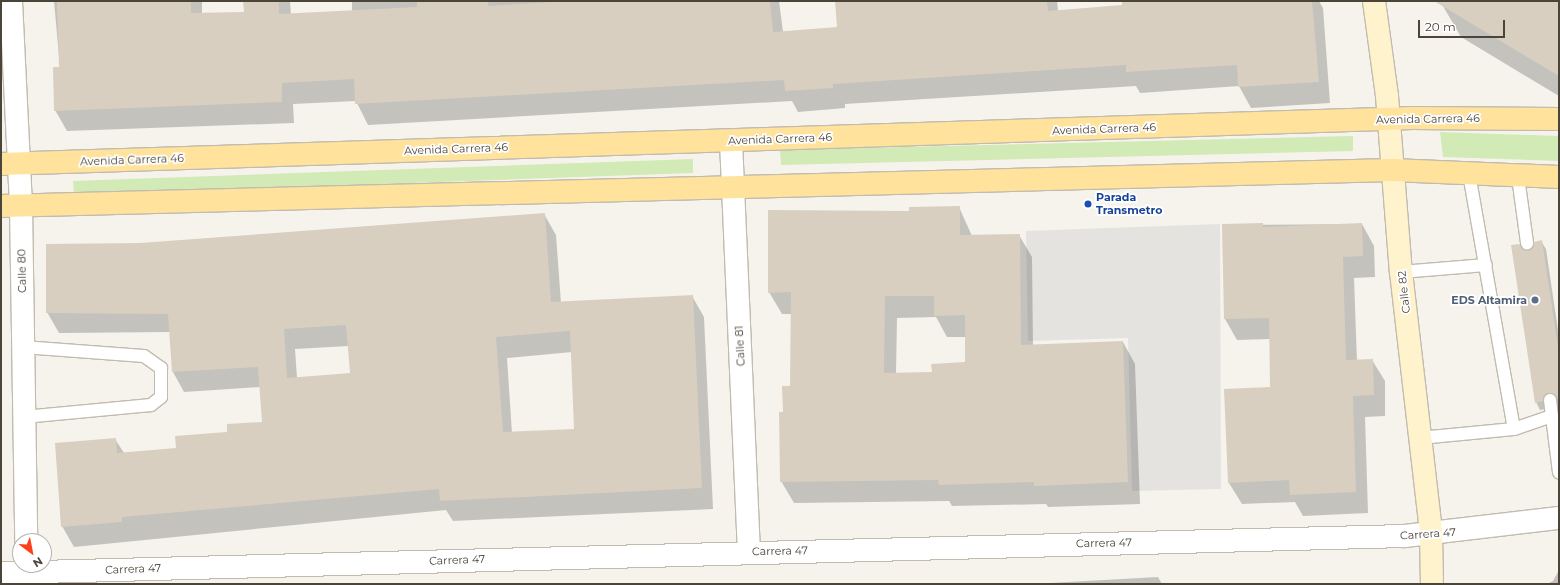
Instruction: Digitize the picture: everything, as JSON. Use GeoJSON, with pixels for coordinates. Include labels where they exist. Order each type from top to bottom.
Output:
{"type":"FeatureCollection","features":[{"type":"Feature","properties":{"kind":"main road","name":"Calle 82"},"geometry":{"type":"LineString","coordinates":[[1374,1],[1388,119],[1401,272],[1431,533],[1432,584]]}},
{"type":"Feature","properties":{"kind":"main road","name":"Avenida Carrera 46"},"geometry":{"type":"LineString","coordinates":[[10,163],[1388,119],[1559,119]]}},
{"type":"Feature","properties":{"kind":"main road"},"geometry":{"type":"LineString","coordinates":[[11,206],[1392,170],[1559,178]]}},
{"type":"Feature","properties":{"kind":"street","name":"Calle 80"},"geometry":{"type":"LineString","coordinates":[[11,1],[11,206],[23,347],[26,533]]}},
{"type":"Feature","properties":{"kind":"street","name":"Calle 81"},"geometry":{"type":"LineString","coordinates":[[731,141],[749,552]]}},
{"type":"Feature","properties":{"kind":"street","name":"Carrera 47"},"geometry":{"type":"LineString","coordinates":[[1,573],[28,574],[1431,533],[1559,518]]}},
{"type":"Feature","properties":{"kind":"lane"},"geometry":{"type":"LineString","coordinates":[[1469,174],[1514,429]]}},
{"type":"Feature","properties":{"kind":"lane"},"geometry":{"type":"LineString","coordinates":[[1518,177],[1527,243]]}},
{"type":"Feature","properties":{"kind":"lane"},"geometry":{"type":"LineString","coordinates":[[1401,272],[1486,265]]}},
{"type":"Feature","properties":{"kind":"lane"},"geometry":{"type":"LineString","coordinates":[[23,347],[144,356],[161,368],[161,397],[151,405],[24,417]]}},
{"type":"Feature","properties":{"kind":"lane"},"geometry":{"type":"LineString","coordinates":[[1550,400],[1559,472]]}},
{"type":"Feature","properties":{"kind":"lane"},"geometry":{"type":"LineString","coordinates":[[1420,438],[1514,429],[1552,416]]}},
{"type":"Feature","properties":{"kind":"green space"},"geometry":{"type":"Polygon","coordinates":[[[1440,132],[1559,136],[1559,161],[1443,157],[1440,132]]]}},
{"type":"Feature","properties":{"kind":"green space"},"geometry":{"type":"Polygon","coordinates":[[[1353,136],[1353,151],[781,165],[780,150],[1353,136]]]}},
{"type":"Feature","properties":{"kind":"green space"},"geometry":{"type":"Polygon","coordinates":[[[693,159],[693,173],[74,195],[73,181],[693,159]]]}},
{"type":"Feature","properties":{"kind":"shaded area"},"geometry":{"type":"Polygon","coordinates":[[[1220,224],[1221,489],[1132,491],[1128,338],[1028,341],[1026,231],[1220,224]]]}},
{"type":"Feature","properties":{"kind":"building"},"geometry":{"type":"Polygon","coordinates":[[[57,1],[191,1],[191,13],[244,12],[243,1],[279,1],[279,14],[417,7],[417,1],[488,1],[488,6],[567,1],[770,1],[773,32],[837,27],[835,1],[1047,1],[1048,11],[1122,5],[1122,1],[1312,1],[1319,82],[1238,87],[1237,65],[1126,72],[1126,65],[833,84],[833,88],[785,91],[784,80],[355,104],[354,79],[282,83],[282,102],[54,111],[53,67],[59,67],[57,1]]]}},
{"type":"Feature","properties":{"kind":"building"},"geometry":{"type":"Polygon","coordinates":[[[1434,1],[1559,1],[1559,76],[1434,1]]]}},
{"type":"Feature","properties":{"kind":"building"},"geometry":{"type":"Polygon","coordinates":[[[960,206],[960,235],[1020,234],[1021,345],[1123,341],[1128,482],[1034,486],[1034,482],[939,485],[938,480],[780,482],[779,412],[783,412],[782,386],[790,386],[791,292],[768,293],[768,210],[909,211],[909,207],[960,206]],[[885,296],[884,373],[932,372],[931,364],[965,362],[965,315],[934,316],[934,296],[885,296]]]}},
{"type":"Feature","properties":{"kind":"building"},"geometry":{"type":"Polygon","coordinates":[[[545,213],[551,302],[693,295],[702,488],[440,501],[439,489],[122,517],[122,522],[61,527],[55,443],[116,438],[117,453],[176,448],[175,436],[227,432],[227,424],[262,422],[258,367],[172,372],[168,314],[46,313],[46,244],[140,243],[545,213]],[[346,325],[284,329],[287,378],[350,373],[346,325]],[[570,331],[496,337],[503,432],[574,429],[570,331]]]}},
{"type":"Feature","properties":{"kind":"building"},"geometry":{"type":"Polygon","coordinates":[[[1263,223],[1263,227],[1362,223],[1363,256],[1343,257],[1346,360],[1373,359],[1374,395],[1353,396],[1356,492],[1290,495],[1289,480],[1228,483],[1224,389],[1270,387],[1269,318],[1224,319],[1222,224],[1263,223]]]}},
{"type":"Feature","properties":{"kind":"building","name":"EDS Altamira"},"geometry":{"type":"Polygon","coordinates":[[[1542,240],[1559,354],[1559,399],[1549,393],[1543,401],[1535,403],[1511,245],[1520,244],[1528,250],[1534,242],[1542,240]]]}},
{"type":"Feature","properties":{"kind":"place","name":"Parada Transmetro"},"geometry":{"type":"Point","coordinates":[1088,204]}},
{"type":"Feature","properties":{"kind":"place","name":"EDS Altamira"},"geometry":{"type":"Point","coordinates":[1535,300]}}]}
